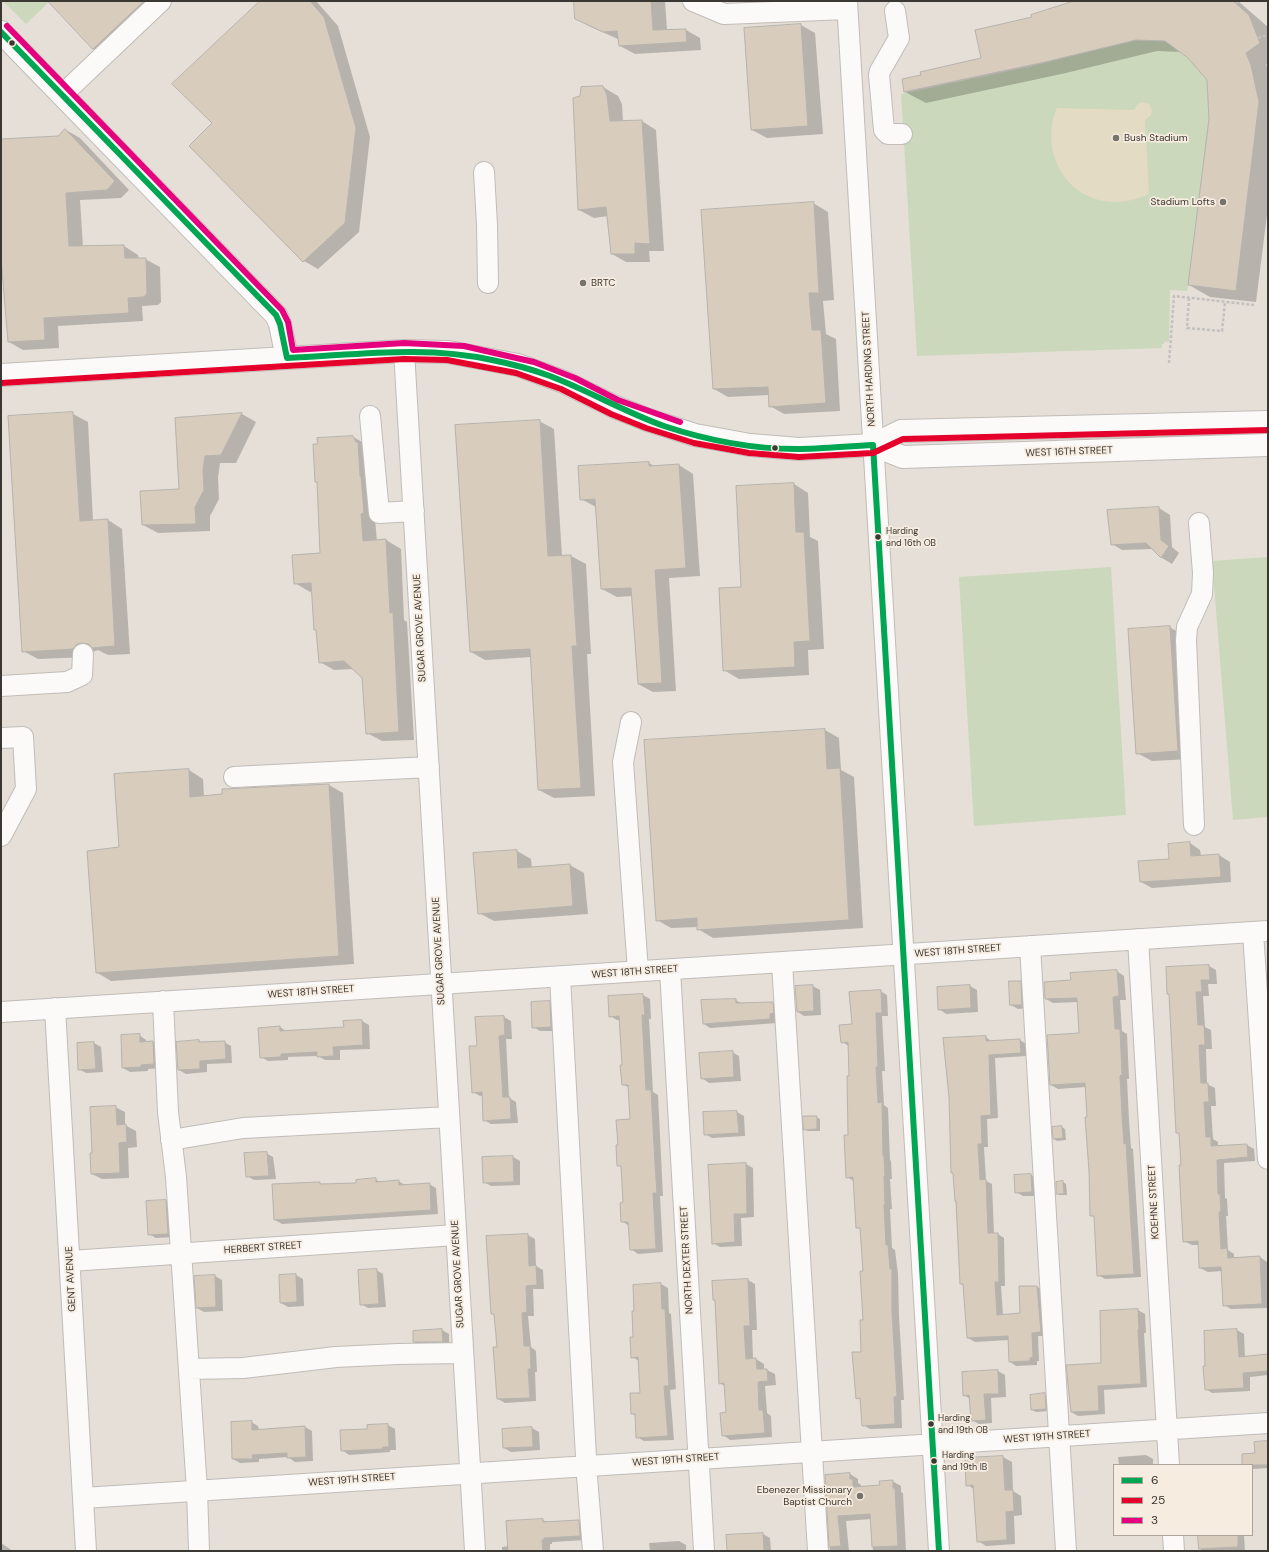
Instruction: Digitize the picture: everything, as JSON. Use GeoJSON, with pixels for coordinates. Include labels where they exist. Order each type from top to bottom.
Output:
{"type":"FeatureCollection","features":[{"type":"Feature","properties":{"kind":"main road"},"geometry":{"type":"LineString","coordinates":[[1,32],[276,316],[280,324],[287,358]]}},
{"type":"Feature","properties":{"kind":"main road","name":"WEST 16TH STREET"},"geometry":{"type":"LineString","coordinates":[[1,376],[404,351],[462,354],[531,369],[571,385],[622,410],[695,435],[750,445],[792,449],[873,445],[904,431],[1268,422]]}},
{"type":"Feature","properties":{"kind":"main road","name":"WEST 16TH STREET"},"geometry":{"type":"LineString","coordinates":[[873,445],[903,457],[1268,445]]}},
{"type":"Feature","properties":{"kind":"street"},"geometry":{"type":"LineString","coordinates":[[62,95],[162,1]]}},
{"type":"Feature","properties":{"kind":"street"},"geometry":{"type":"LineString","coordinates":[[693,1],[724,14],[847,5]]}},
{"type":"Feature","properties":{"kind":"street","name":"NORTH HARDING STREET"},"geometry":{"type":"LineString","coordinates":[[847,5],[938,1551]]}},
{"type":"Feature","properties":{"kind":"street"},"geometry":{"type":"LineString","coordinates":[[895,11],[900,38],[879,75],[884,130],[888,134],[902,134]]}},
{"type":"Feature","properties":{"kind":"street"},"geometry":{"type":"LineString","coordinates":[[484,172],[488,283]]}},
{"type":"Feature","properties":{"kind":"street","name":"SUGAR GROVE AVENUE"},"geometry":{"type":"LineString","coordinates":[[404,351],[474,1551]]}},
{"type":"Feature","properties":{"kind":"street"},"geometry":{"type":"LineString","coordinates":[[370,416],[379,513],[414,511]]}},
{"type":"Feature","properties":{"kind":"street"},"geometry":{"type":"LineString","coordinates":[[1194,825],[1186,640],[1187,627],[1202,594],[1200,523]]}},
{"type":"Feature","properties":{"kind":"street"},"geometry":{"type":"LineString","coordinates":[[1,686],[67,682],[82,675],[83,654]]}},
{"type":"Feature","properties":{"kind":"street"},"geometry":{"type":"LineString","coordinates":[[631,722],[624,762],[638,972]]}},
{"type":"Feature","properties":{"kind":"street"},"geometry":{"type":"LineString","coordinates":[[1,738],[23,737],[26,789],[1,836]]}},
{"type":"Feature","properties":{"kind":"street"},"geometry":{"type":"LineString","coordinates":[[234,777],[429,767]]}},
{"type":"Feature","properties":{"kind":"street"},"geometry":{"type":"LineString","coordinates":[[1261,931],[1268,1159]]}},
{"type":"Feature","properties":{"kind":"street","name":"WEST 18TH STREET"},"geometry":{"type":"LineString","coordinates":[[1,1012],[782,963],[1261,931]]}},
{"type":"Feature","properties":{"kind":"street","name":"KOEHNE STREET"},"geometry":{"type":"LineString","coordinates":[[1138,939],[1169,1464]]}},
{"type":"Feature","properties":{"kind":"street"},"geometry":{"type":"LineString","coordinates":[[1030,946],[1066,1551]]}},
{"type":"Feature","properties":{"kind":"street"},"geometry":{"type":"LineString","coordinates":[[782,963],[818,1551]]}},
{"type":"Feature","properties":{"kind":"street","name":"NORTH DEXTER STREET"},"geometry":{"type":"LineString","coordinates":[[670,970],[704,1551]]}},
{"type":"Feature","properties":{"kind":"street"},"geometry":{"type":"LineString","coordinates":[[560,977],[577,1265],[586,1466],[592,1551]]}},
{"type":"Feature","properties":{"kind":"street"},"geometry":{"type":"LineString","coordinates":[[163,1001],[168,1112],[176,1177],[197,1490],[199,1551]]}},
{"type":"Feature","properties":{"kind":"street","name":"GENT AVENUE"},"geometry":{"type":"LineString","coordinates":[[55,1008],[86,1551]]}},
{"type":"Feature","properties":{"kind":"street"},"geometry":{"type":"LineString","coordinates":[[171,1140],[243,1128],[449,1117]]}},
{"type":"Feature","properties":{"kind":"street","name":"HERBERT STREET"},"geometry":{"type":"LineString","coordinates":[[70,1261],[456,1235]]}},
{"type":"Feature","properties":{"kind":"street"},"geometry":{"type":"LineString","coordinates":[[189,1369],[243,1368],[336,1357],[463,1353]]}},
{"type":"Feature","properties":{"kind":"street","name":"WEST 19TH STREET"},"geometry":{"type":"LineString","coordinates":[[84,1498],[1268,1423]]}},
{"type":"Feature","properties":{"kind":"street"},"geometry":{"type":"LineString","coordinates":[[1173,1536],[1174,1551]]}},
{"type":"Feature","properties":{"kind":"path"},"geometry":{"type":"LineString","coordinates":[[1258,38],[1268,36]]}},
{"type":"Feature","properties":{"kind":"path"},"geometry":{"type":"LineString","coordinates":[[1169,363],[1174,296],[1254,305]]}},
{"type":"Feature","properties":{"kind":"path"},"geometry":{"type":"LineString","coordinates":[[1189,298],[1187,328],[1222,331],[1225,302]]}},
{"type":"Feature","properties":{"kind":"green space"},"geometry":{"type":"Polygon","coordinates":[[[3,1],[50,1],[26,24],[3,1]]]}},
{"type":"Feature","properties":{"kind":"green space"},"geometry":{"type":"Polygon","coordinates":[[[1136,40],[1165,41],[1188,58],[1207,80],[1209,119],[1188,285],[1187,291],[1170,290],[1169,341],[1162,344],[1162,348],[917,356],[901,94],[1027,67],[1028,70],[1028,67],[1136,40]]]}},
{"type":"Feature","properties":{"kind":"green space"},"geometry":{"type":"Polygon","coordinates":[[[1268,557],[1268,817],[1233,820],[1212,561],[1268,557]]]}},
{"type":"Feature","properties":{"kind":"green space"},"geometry":{"type":"Polygon","coordinates":[[[1111,567],[1126,815],[974,826],[959,577],[1111,567]]]}},
{"type":"Feature","properties":{"kind":"sand"},"geometry":{"type":"Polygon","coordinates":[[[1141,102],[1149,104],[1152,110],[1151,115],[1145,120],[1149,194],[1127,201],[1116,202],[1104,201],[1089,197],[1066,179],[1058,166],[1053,153],[1051,138],[1052,123],[1057,108],[1134,110],[1141,102]]]}},
{"type":"Feature","properties":{"kind":"building"},"geometry":{"type":"Polygon","coordinates":[[[48,1],[144,1],[93,49],[48,1]]]}},
{"type":"Feature","properties":{"kind":"building"},"geometry":{"type":"Polygon","coordinates":[[[260,1],[310,1],[324,17],[356,128],[345,223],[303,262],[189,146],[212,123],[172,84],[260,1]]]}},
{"type":"Feature","properties":{"kind":"building"},"geometry":{"type":"Polygon","coordinates":[[[574,1],[651,1],[653,30],[686,29],[687,42],[619,46],[617,31],[603,32],[575,19],[574,1]]]}},
{"type":"Feature","properties":{"kind":"building","name":"Stadium Lofts"},"geometry":{"type":"Polygon","coordinates":[[[1074,1],[1233,1],[1249,15],[1260,43],[1246,53],[1251,65],[1259,102],[1236,291],[1188,285],[1209,119],[1207,80],[1188,58],[1165,41],[1136,40],[1045,62],[904,92],[902,79],[921,75],[920,72],[981,58],[975,30],[1032,17],[1031,15],[1074,1]]]}},
{"type":"Feature","properties":{"kind":"building"},"geometry":{"type":"Polygon","coordinates":[[[801,24],[808,126],[751,130],[744,28],[801,24]]]}},
{"type":"Feature","properties":{"kind":"building"},"geometry":{"type":"Polygon","coordinates":[[[603,86],[607,95],[610,121],[642,120],[650,244],[635,243],[635,254],[611,254],[606,207],[578,210],[573,98],[580,96],[581,87],[603,86]]]}},
{"type":"Feature","properties":{"kind":"building"},"geometry":{"type":"Polygon","coordinates":[[[65,129],[115,181],[107,190],[66,193],[69,246],[124,245],[125,258],[146,258],[147,293],[144,297],[128,298],[129,313],[44,318],[45,340],[8,342],[1,258],[1,139],[58,136],[65,129]]]}},
{"type":"Feature","properties":{"kind":"building"},"geometry":{"type":"Polygon","coordinates":[[[814,202],[819,293],[809,293],[812,330],[821,330],[826,403],[769,407],[768,387],[713,389],[701,210],[814,202]]]}},
{"type":"Feature","properties":{"kind":"building"},"geometry":{"type":"Polygon","coordinates":[[[73,412],[80,521],[108,519],[115,646],[92,648],[89,644],[83,643],[77,644],[73,649],[22,652],[8,416],[73,412]]]}},
{"type":"Feature","properties":{"kind":"building"},"geometry":{"type":"Polygon","coordinates":[[[242,413],[221,455],[205,456],[203,469],[204,490],[195,507],[196,524],[142,525],[140,491],[179,489],[175,418],[242,413]]]}},
{"type":"Feature","properties":{"kind":"building"},"geometry":{"type":"Polygon","coordinates":[[[540,420],[548,556],[571,555],[577,646],[572,646],[581,788],[538,790],[530,649],[470,652],[455,425],[540,420]]]}},
{"type":"Feature","properties":{"kind":"building"},"geometry":{"type":"Polygon","coordinates":[[[353,436],[356,442],[358,442],[364,513],[361,514],[363,541],[386,539],[390,613],[393,612],[399,732],[366,734],[362,678],[344,661],[319,663],[316,630],[314,630],[311,583],[294,584],[292,555],[320,553],[317,482],[315,482],[313,444],[318,444],[317,438],[353,436]]]}},
{"type":"Feature","properties":{"kind":"building"},"geometry":{"type":"Polygon","coordinates":[[[649,462],[649,466],[679,464],[686,568],[655,570],[662,683],[638,684],[631,588],[601,589],[595,499],[580,500],[578,466],[649,462]]]}},
{"type":"Feature","properties":{"kind":"building"},"geometry":{"type":"Polygon","coordinates":[[[794,483],[796,532],[804,532],[810,641],[794,642],[795,667],[723,671],[719,588],[741,587],[736,486],[794,483]]]}},
{"type":"Feature","properties":{"kind":"building"},"geometry":{"type":"Polygon","coordinates":[[[1159,507],[1161,540],[1169,546],[1161,558],[1146,543],[1111,545],[1107,510],[1159,507]]]}},
{"type":"Feature","properties":{"kind":"building"},"geometry":{"type":"Polygon","coordinates":[[[1170,626],[1178,751],[1136,754],[1128,629],[1170,626]]]}},
{"type":"Feature","properties":{"kind":"building"},"geometry":{"type":"Polygon","coordinates":[[[825,729],[827,769],[840,768],[849,920],[697,930],[697,918],[656,921],[644,740],[825,729]]]}},
{"type":"Feature","properties":{"kind":"building"},"geometry":{"type":"Polygon","coordinates":[[[189,769],[190,797],[222,794],[222,789],[329,784],[339,956],[96,973],[87,851],[119,847],[114,774],[189,769]]]}},
{"type":"Feature","properties":{"kind":"building"},"geometry":{"type":"Polygon","coordinates":[[[1190,842],[1191,856],[1219,854],[1221,877],[1140,882],[1138,861],[1169,859],[1168,844],[1190,842]]]}},
{"type":"Feature","properties":{"kind":"building"},"geometry":{"type":"Polygon","coordinates":[[[517,850],[518,868],[570,864],[573,906],[478,914],[473,853],[517,850]]]}},
{"type":"Feature","properties":{"kind":"building"},"geometry":{"type":"Polygon","coordinates":[[[1209,965],[1210,980],[1201,980],[1202,992],[1196,992],[1198,1025],[1204,1025],[1205,1045],[1199,1045],[1201,1083],[1208,1083],[1209,1102],[1204,1102],[1206,1137],[1211,1137],[1211,1146],[1247,1144],[1248,1157],[1217,1160],[1218,1194],[1220,1194],[1221,1212],[1219,1212],[1221,1249],[1227,1248],[1228,1258],[1260,1256],[1262,1304],[1223,1306],[1221,1267],[1199,1268],[1198,1241],[1183,1242],[1179,1165],[1181,1165],[1179,1133],[1176,1133],[1169,994],[1167,994],[1166,967],[1209,965]]]}},
{"type":"Feature","properties":{"kind":"building"},"geometry":{"type":"Polygon","coordinates":[[[1117,970],[1119,996],[1113,997],[1115,1029],[1120,1029],[1122,1115],[1124,1144],[1126,1143],[1134,1274],[1097,1276],[1094,1216],[1090,1216],[1089,1171],[1085,1117],[1087,1117],[1085,1083],[1050,1085],[1047,1035],[1079,1033],[1077,998],[1045,999],[1044,982],[1071,980],[1070,973],[1117,970]]]}},
{"type":"Feature","properties":{"kind":"building"},"geometry":{"type":"Polygon","coordinates":[[[1009,981],[1021,981],[1022,1005],[1010,1005],[1009,981]]]}},
{"type":"Feature","properties":{"kind":"building"},"geometry":{"type":"Polygon","coordinates":[[[813,985],[814,1011],[797,1012],[795,986],[813,985]]]}},
{"type":"Feature","properties":{"kind":"building"},"geometry":{"type":"Polygon","coordinates":[[[970,985],[971,1008],[938,1010],[937,987],[970,985]]]}},
{"type":"Feature","properties":{"kind":"building"},"geometry":{"type":"Polygon","coordinates":[[[881,990],[882,1013],[876,1013],[878,1067],[876,1067],[878,1103],[882,1102],[886,1245],[888,1245],[890,1269],[892,1269],[892,1312],[897,1396],[894,1397],[895,1424],[862,1426],[860,1398],[856,1399],[852,1352],[861,1352],[860,1320],[863,1320],[860,1271],[863,1271],[860,1228],[856,1228],[853,1177],[846,1178],[844,1135],[848,1135],[848,1042],[841,1043],[839,1025],[852,1024],[849,992],[881,990]]]}},
{"type":"Feature","properties":{"kind":"building"},"geometry":{"type":"Polygon","coordinates":[[[643,994],[645,1015],[642,1015],[646,1090],[651,1090],[657,1193],[653,1193],[656,1249],[630,1250],[628,1222],[621,1222],[620,1203],[623,1202],[621,1166],[617,1166],[616,1145],[618,1145],[616,1120],[630,1119],[628,1085],[622,1085],[619,1016],[609,1017],[608,996],[643,994]]]}},
{"type":"Feature","properties":{"kind":"building"},"geometry":{"type":"Polygon","coordinates":[[[736,999],[736,1003],[773,1002],[774,1013],[770,1014],[770,1019],[703,1024],[701,1000],[736,999]]]}},
{"type":"Feature","properties":{"kind":"building"},"geometry":{"type":"Polygon","coordinates":[[[550,1001],[551,1027],[532,1028],[531,1002],[550,1001]]]}},
{"type":"Feature","properties":{"kind":"building"},"geometry":{"type":"Polygon","coordinates":[[[504,1016],[505,1035],[499,1036],[503,1097],[510,1097],[511,1119],[483,1121],[482,1092],[472,1093],[469,1046],[477,1046],[475,1017],[504,1016]]]}},
{"type":"Feature","properties":{"kind":"building"},"geometry":{"type":"Polygon","coordinates":[[[362,1020],[363,1045],[333,1047],[334,1056],[317,1057],[317,1052],[281,1054],[281,1057],[260,1058],[258,1028],[280,1026],[280,1031],[344,1027],[343,1021],[362,1020]]]}},
{"type":"Feature","properties":{"kind":"building"},"geometry":{"type":"Polygon","coordinates":[[[140,1034],[140,1042],[153,1041],[154,1064],[141,1065],[141,1067],[122,1068],[121,1035],[140,1034]]]}},
{"type":"Feature","properties":{"kind":"building"},"geometry":{"type":"Polygon","coordinates":[[[986,1036],[986,1041],[1020,1039],[1021,1053],[989,1055],[991,1115],[981,1116],[982,1144],[978,1144],[980,1180],[986,1179],[988,1233],[998,1233],[999,1282],[995,1282],[997,1315],[1020,1313],[1019,1286],[1037,1286],[1041,1332],[1032,1333],[1033,1357],[1030,1358],[1030,1361],[1009,1362],[1008,1336],[967,1338],[963,1284],[960,1284],[956,1201],[953,1173],[951,1173],[949,1097],[943,1038],[986,1036]]]}},
{"type":"Feature","properties":{"kind":"building"},"geometry":{"type":"Polygon","coordinates":[[[199,1040],[199,1042],[225,1041],[226,1059],[200,1061],[200,1069],[178,1070],[176,1042],[199,1040]]]}},
{"type":"Feature","properties":{"kind":"building"},"geometry":{"type":"Polygon","coordinates":[[[94,1042],[96,1069],[78,1070],[77,1043],[94,1042]]]}},
{"type":"Feature","properties":{"kind":"building"},"geometry":{"type":"Polygon","coordinates":[[[733,1051],[734,1077],[701,1079],[699,1053],[733,1051]]]}},
{"type":"Feature","properties":{"kind":"building"},"geometry":{"type":"Polygon","coordinates":[[[116,1106],[117,1125],[126,1124],[127,1142],[119,1143],[120,1173],[91,1174],[90,1153],[92,1153],[90,1107],[116,1106]]]}},
{"type":"Feature","properties":{"kind":"building"},"geometry":{"type":"Polygon","coordinates":[[[737,1111],[739,1133],[704,1135],[703,1112],[737,1111]]]}},
{"type":"Feature","properties":{"kind":"building"},"geometry":{"type":"Polygon","coordinates":[[[803,1116],[817,1116],[817,1129],[804,1130],[803,1116]]]}},
{"type":"Feature","properties":{"kind":"building"},"geometry":{"type":"Polygon","coordinates":[[[1062,1126],[1063,1138],[1053,1139],[1052,1127],[1062,1126]]]}},
{"type":"Feature","properties":{"kind":"building"},"geometry":{"type":"Polygon","coordinates":[[[267,1152],[269,1176],[246,1177],[244,1153],[267,1152]]]}},
{"type":"Feature","properties":{"kind":"building"},"geometry":{"type":"Polygon","coordinates":[[[513,1156],[514,1182],[483,1183],[482,1157],[513,1156]]]}},
{"type":"Feature","properties":{"kind":"building"},"geometry":{"type":"Polygon","coordinates":[[[746,1163],[747,1214],[734,1214],[735,1242],[712,1244],[708,1165],[746,1163]]]}},
{"type":"Feature","properties":{"kind":"building"},"geometry":{"type":"Polygon","coordinates":[[[1031,1174],[1032,1192],[1015,1193],[1014,1175],[1031,1174]]]}},
{"type":"Feature","properties":{"kind":"building"},"geometry":{"type":"Polygon","coordinates":[[[376,1178],[376,1182],[399,1180],[399,1185],[430,1183],[431,1210],[274,1220],[272,1184],[320,1182],[320,1184],[356,1183],[356,1180],[376,1178]]]}},
{"type":"Feature","properties":{"kind":"building"},"geometry":{"type":"Polygon","coordinates":[[[1063,1181],[1064,1194],[1056,1194],[1056,1182],[1063,1181]]]}},
{"type":"Feature","properties":{"kind":"building"},"geometry":{"type":"Polygon","coordinates":[[[166,1200],[168,1234],[148,1235],[146,1201],[166,1200]]]}},
{"type":"Feature","properties":{"kind":"building"},"geometry":{"type":"Polygon","coordinates":[[[528,1234],[529,1266],[536,1265],[537,1285],[526,1286],[527,1312],[522,1313],[524,1346],[530,1346],[531,1369],[528,1369],[530,1398],[497,1399],[493,1347],[497,1347],[494,1314],[491,1314],[486,1236],[528,1234]]]}},
{"type":"Feature","properties":{"kind":"building"},"geometry":{"type":"Polygon","coordinates":[[[377,1269],[379,1304],[360,1305],[358,1270],[377,1269]]]}},
{"type":"Feature","properties":{"kind":"building"},"geometry":{"type":"Polygon","coordinates":[[[296,1274],[297,1302],[280,1303],[279,1275],[296,1274]]]}},
{"type":"Feature","properties":{"kind":"building"},"geometry":{"type":"Polygon","coordinates":[[[215,1275],[216,1307],[196,1308],[194,1276],[215,1275]]]}},
{"type":"Feature","properties":{"kind":"building"},"geometry":{"type":"Polygon","coordinates":[[[748,1279],[750,1326],[744,1326],[746,1359],[756,1358],[757,1369],[767,1369],[768,1381],[758,1382],[759,1410],[763,1410],[765,1433],[722,1436],[720,1413],[726,1412],[724,1383],[719,1384],[715,1300],[713,1300],[712,1281],[748,1279]]]}},
{"type":"Feature","properties":{"kind":"building"},"geometry":{"type":"Polygon","coordinates":[[[661,1283],[662,1309],[665,1309],[669,1386],[664,1386],[668,1436],[636,1438],[635,1414],[631,1414],[630,1393],[640,1393],[638,1357],[631,1358],[630,1337],[633,1337],[632,1311],[634,1311],[633,1285],[661,1283]]]}},
{"type":"Feature","properties":{"kind":"building"},"geometry":{"type":"Polygon","coordinates":[[[1138,1309],[1141,1384],[1098,1386],[1099,1411],[1071,1412],[1066,1365],[1101,1363],[1100,1311],[1138,1309]]]}},
{"type":"Feature","properties":{"kind":"building"},"geometry":{"type":"Polygon","coordinates":[[[442,1329],[443,1342],[413,1342],[413,1331],[442,1329]]]}},
{"type":"Feature","properties":{"kind":"building"},"geometry":{"type":"Polygon","coordinates":[[[1237,1329],[1239,1357],[1268,1354],[1268,1371],[1243,1373],[1244,1388],[1205,1390],[1203,1366],[1205,1366],[1204,1331],[1237,1329]]]}},
{"type":"Feature","properties":{"kind":"building"},"geometry":{"type":"Polygon","coordinates":[[[998,1370],[999,1394],[984,1394],[986,1420],[971,1421],[969,1395],[963,1396],[962,1372],[998,1370]]]}},
{"type":"Feature","properties":{"kind":"building"},"geometry":{"type":"Polygon","coordinates":[[[1045,1393],[1046,1409],[1031,1410],[1030,1395],[1045,1393]]]}},
{"type":"Feature","properties":{"kind":"building"},"geometry":{"type":"Polygon","coordinates":[[[252,1421],[252,1430],[305,1426],[306,1457],[287,1458],[287,1453],[252,1455],[253,1459],[232,1459],[231,1422],[252,1421]]]}},
{"type":"Feature","properties":{"kind":"building"},"geometry":{"type":"Polygon","coordinates":[[[388,1424],[389,1447],[383,1447],[383,1449],[341,1451],[340,1430],[367,1429],[367,1425],[388,1424]]]}},
{"type":"Feature","properties":{"kind":"building"},"geometry":{"type":"Polygon","coordinates":[[[532,1427],[533,1447],[503,1448],[502,1429],[532,1427]]]}},
{"type":"Feature","properties":{"kind":"building"},"geometry":{"type":"Polygon","coordinates":[[[1268,1441],[1268,1465],[1242,1464],[1242,1454],[1255,1453],[1254,1442],[1268,1441]]]}},
{"type":"Feature","properties":{"kind":"building"},"geometry":{"type":"Polygon","coordinates":[[[1003,1456],[1005,1490],[1013,1490],[1014,1511],[1006,1512],[1007,1540],[977,1542],[973,1485],[966,1486],[965,1458],[1003,1456]]]}},
{"type":"Feature","properties":{"kind":"building","name":"Ebenezer Missionary Baptist Church"},"geometry":{"type":"Polygon","coordinates":[[[850,1473],[850,1479],[853,1479],[853,1487],[880,1485],[879,1481],[893,1480],[893,1488],[895,1488],[898,1546],[872,1547],[870,1514],[838,1516],[841,1546],[829,1547],[825,1475],[850,1473]]]}},
{"type":"Feature","properties":{"kind":"building"},"geometry":{"type":"Polygon","coordinates":[[[543,1519],[543,1522],[579,1520],[580,1536],[544,1538],[544,1540],[542,1540],[543,1551],[508,1551],[506,1521],[543,1519]]]}},
{"type":"Feature","properties":{"kind":"building"},"geometry":{"type":"Polygon","coordinates":[[[763,1533],[764,1551],[727,1551],[726,1535],[763,1533]]]}},
{"type":"Feature","properties":{"kind":"building"},"geometry":{"type":"Polygon","coordinates":[[[1198,1536],[1238,1536],[1238,1547],[1199,1549],[1198,1536]]]}},
{"type":"Feature","properties":{"kind":"transit line","name":"3"},"geometry":{"type":"LineString","coordinates":[[7,26],[282,310],[288,322],[293,350],[404,343],[464,346],[534,362],[575,378],[618,400],[680,422]]}},
{"type":"Feature","properties":{"kind":"transit line","name":"6"},"geometry":{"type":"LineString","coordinates":[[1,32],[276,315],[280,324],[287,358],[390,352],[466,355],[507,363],[543,373],[664,426],[696,436],[729,443],[780,449],[816,449],[873,445],[939,1551]]}},
{"type":"Feature","properties":{"kind":"transit line","name":"25"},"geometry":{"type":"LineString","coordinates":[[1,383],[404,359],[447,360],[516,373],[561,389],[611,414],[646,428],[694,443],[749,453],[799,457],[873,453],[903,439],[1268,430]]}},
{"type":"Feature","properties":{"kind":"place","name":"Bush Stadium"},"geometry":{"type":"Point","coordinates":[1116,138]}},
{"type":"Feature","properties":{"kind":"place","name":"Stadium Lofts"},"geometry":{"type":"Point","coordinates":[1223,202]}},
{"type":"Feature","properties":{"kind":"place","name":"BRTC"},"geometry":{"type":"Point","coordinates":[583,283]}},
{"type":"Feature","properties":{"kind":"place","name":"Harding and 16th OB"},"geometry":{"type":"Point","coordinates":[878,537]}},
{"type":"Feature","properties":{"kind":"place","name":"Harding and 19th OB"},"geometry":{"type":"Point","coordinates":[931,1424]}},
{"type":"Feature","properties":{"kind":"place","name":"Harding and 19th IB"},"geometry":{"type":"Point","coordinates":[934,1461]}},
{"type":"Feature","properties":{"kind":"place","name":"Ebenezer Missionary Baptist Church"},"geometry":{"type":"Point","coordinates":[860,1496]}}]}
